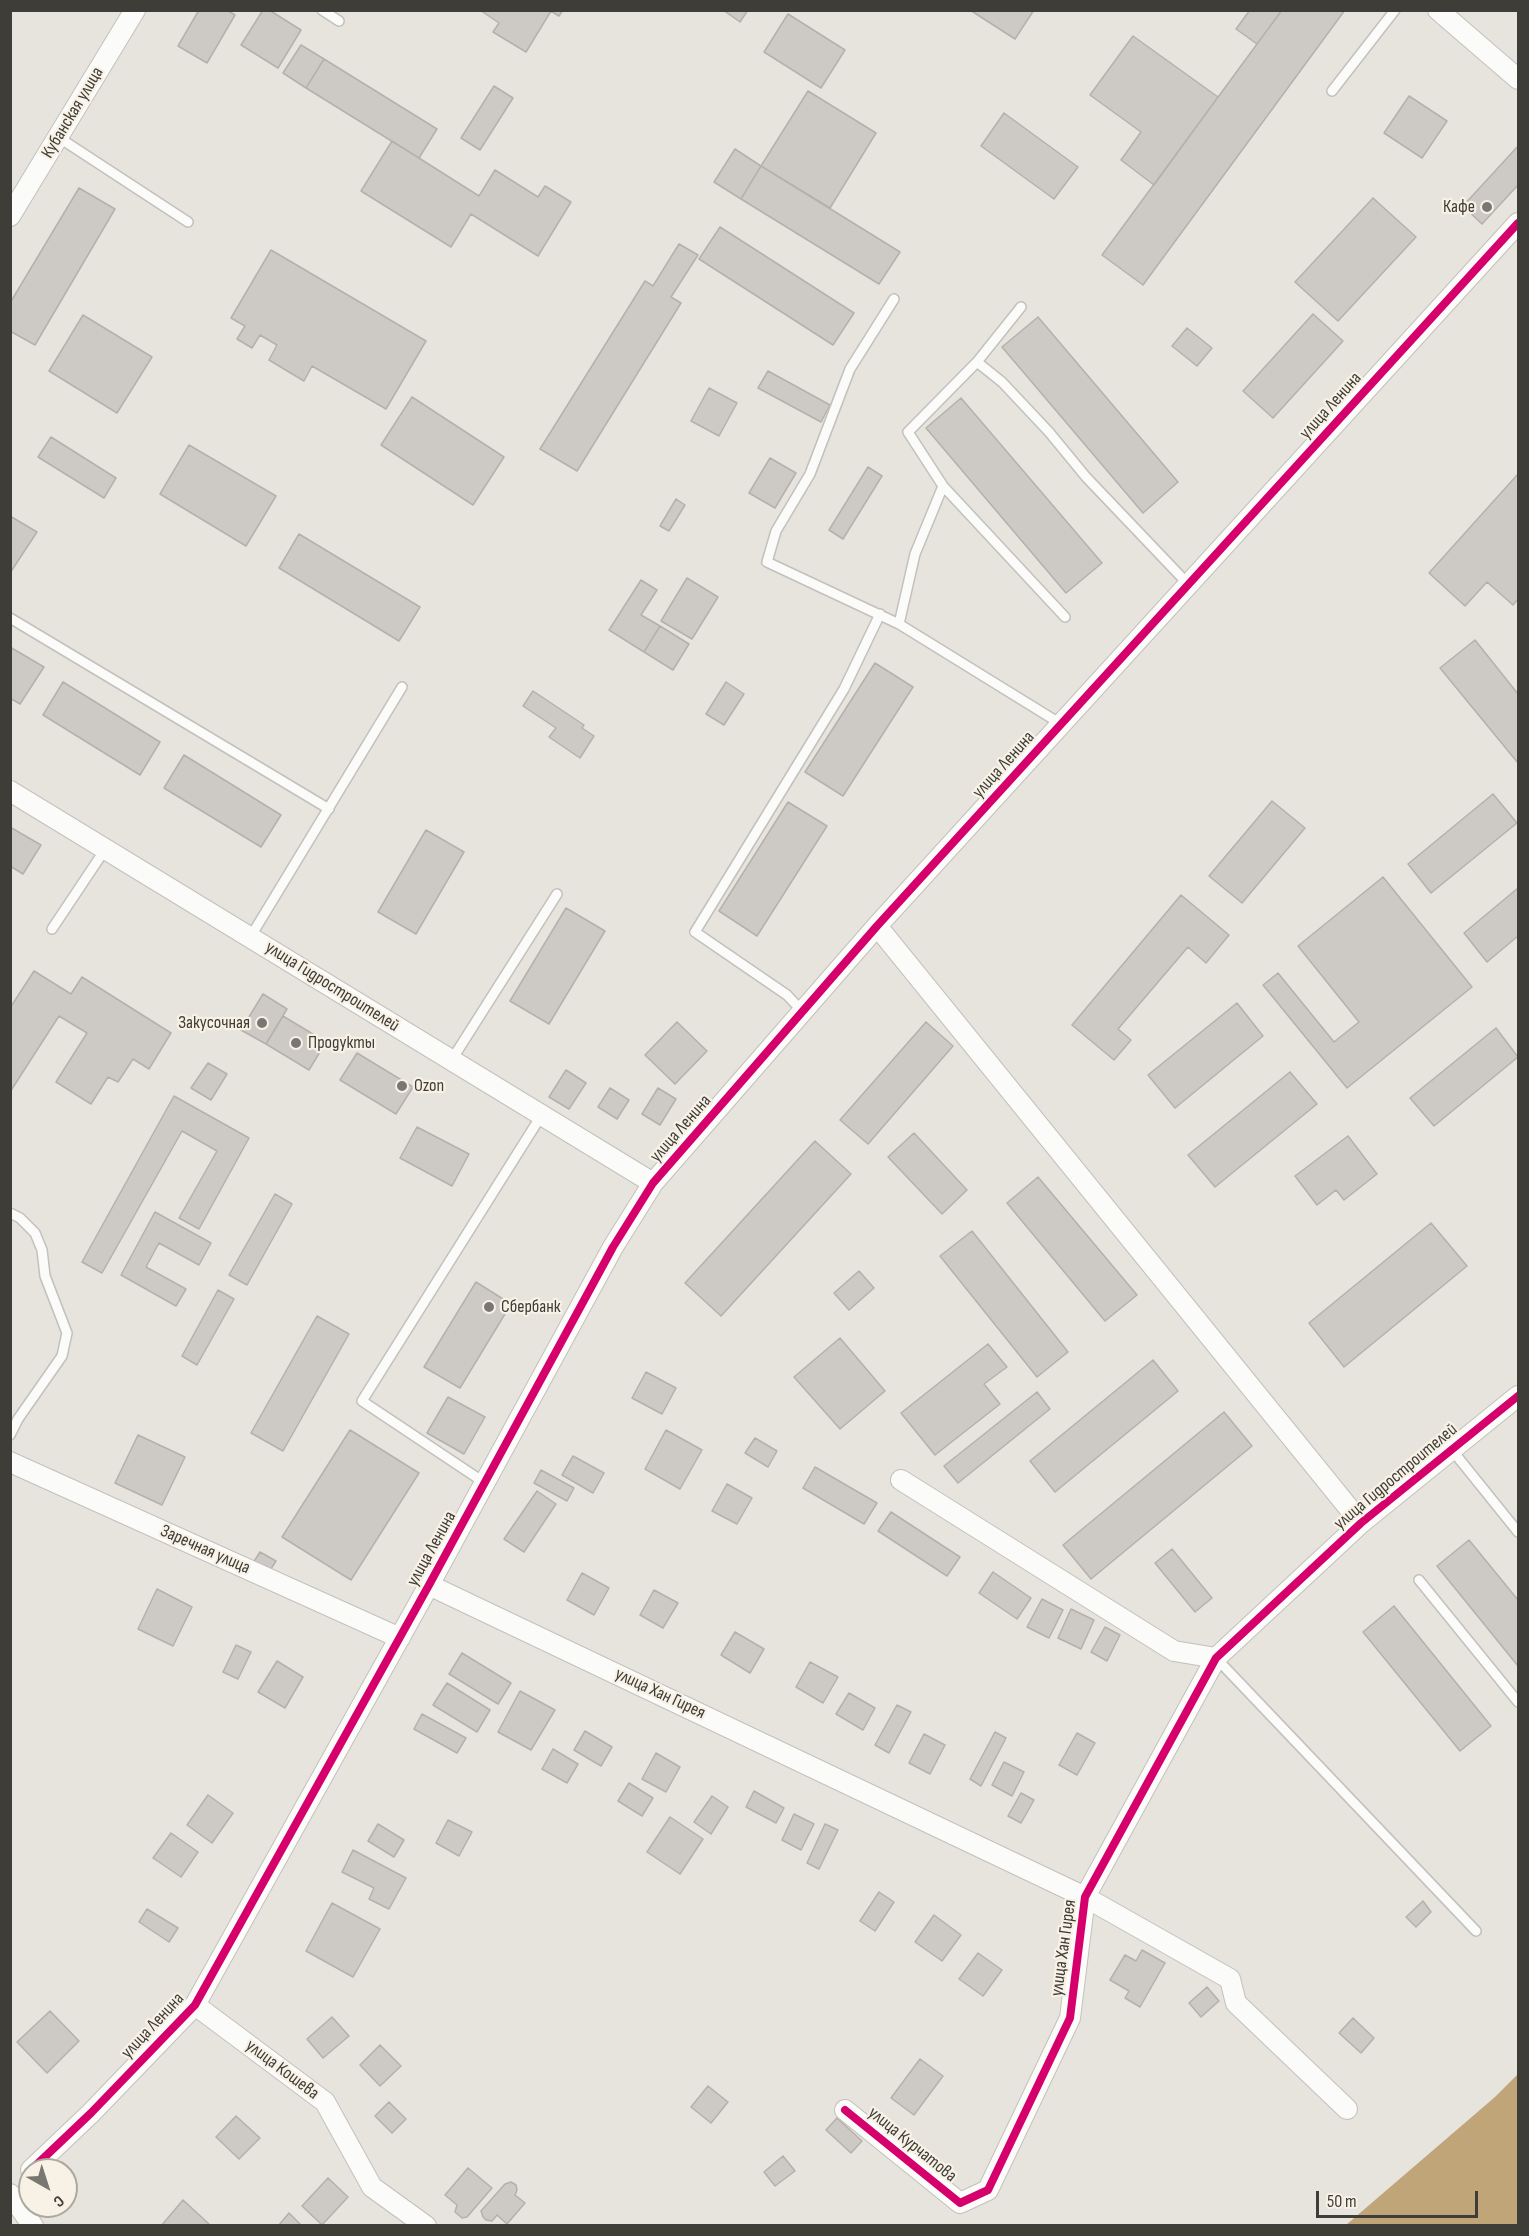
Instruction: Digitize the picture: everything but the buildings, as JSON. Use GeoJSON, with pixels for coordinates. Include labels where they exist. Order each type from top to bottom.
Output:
{"type":"FeatureCollection","features":[{"type":"Feature","properties":{"kind":"street","name":"Кубанская улица"},"geometry":{"type":"LineString","coordinates":[[10,216],[135,10]]}},
{"type":"Feature","properties":{"kind":"street"},"geometry":{"type":"LineString","coordinates":[[1438,10],[1518,79]]}},
{"type":"Feature","properties":{"kind":"street","name":"улица Ленина"},"geometry":{"type":"LineString","coordinates":[[43,2158],[91,2113],[195,2005],[400,1638],[613,1247],[653,1183],[877,926],[1518,223]]}},
{"type":"Feature","properties":{"kind":"street","name":"улица Гидростроителей"},"geometry":{"type":"LineString","coordinates":[[10,791],[653,1183]]}},
{"type":"Feature","properties":{"kind":"street"},"geometry":{"type":"LineString","coordinates":[[877,926],[1362,1523]]}},
{"type":"Feature","properties":{"kind":"street","name":"улица Гидростроителей"},"geometry":{"type":"LineString","coordinates":[[1216,1658],[1362,1523],[1518,1396]]}},
{"type":"Feature","properties":{"kind":"street","name":"Заречная улица"},"geometry":{"type":"LineString","coordinates":[[10,1462],[400,1638]]}},
{"type":"Feature","properties":{"kind":"street"},"geometry":{"type":"LineString","coordinates":[[901,1480],[1174,1651],[1216,1658]]}},
{"type":"Feature","properties":{"kind":"street","name":"улица Хан Гирея"},"geometry":{"type":"LineString","coordinates":[[429,1585],[1085,1897],[1230,1979],[1236,2003],[1347,2109]]}},
{"type":"Feature","properties":{"kind":"street","name":"улица Хан Гирея"},"geometry":{"type":"LineString","coordinates":[[960,2203],[988,2190],[1070,2018],[1085,1897],[1216,1658]]}},
{"type":"Feature","properties":{"kind":"street","name":"улица Кошева"},"geometry":{"type":"LineString","coordinates":[[195,2005],[325,2102],[372,2187],[426,2226]]}},
{"type":"Feature","properties":{"kind":"street","name":"улица Курчатова"},"geometry":{"type":"LineString","coordinates":[[845,2110],[960,2203]]}},
{"type":"Feature","properties":{"kind":"street"},"geometry":{"type":"LineString","coordinates":[[10,2194],[33,2226]]}},
{"type":"Feature","properties":{"kind":"lane"},"geometry":{"type":"LineString","coordinates":[[322,10],[339,21]]}},
{"type":"Feature","properties":{"kind":"lane"},"geometry":{"type":"LineString","coordinates":[[1332,91],[1395,10]]}},
{"type":"Feature","properties":{"kind":"lane"},"geometry":{"type":"LineString","coordinates":[[58,137],[188,222]]}},
{"type":"Feature","properties":{"kind":"lane"},"geometry":{"type":"LineString","coordinates":[[894,299],[850,369],[810,474],[776,531],[767,562],[899,624],[1061,724]]}},
{"type":"Feature","properties":{"kind":"lane"},"geometry":{"type":"LineString","coordinates":[[1022,307],[977,362],[908,432],[943,486],[1065,617]]}},
{"type":"Feature","properties":{"kind":"lane"},"geometry":{"type":"LineString","coordinates":[[977,362],[1002,382],[1049,432],[1086,477],[1188,585]]}},
{"type":"Feature","properties":{"kind":"lane"},"geometry":{"type":"LineString","coordinates":[[899,624],[915,554],[943,486]]}},
{"type":"Feature","properties":{"kind":"lane"},"geometry":{"type":"LineString","coordinates":[[802,1011],[787,995],[695,932],[844,689],[880,614]]}},
{"type":"Feature","properties":{"kind":"lane"},"geometry":{"type":"LineString","coordinates":[[10,618],[329,809]]}},
{"type":"Feature","properties":{"kind":"lane"},"geometry":{"type":"LineString","coordinates":[[251,936],[402,687]]}},
{"type":"Feature","properties":{"kind":"lane"},"geometry":{"type":"LineString","coordinates":[[52,929],[106,848]]}},
{"type":"Feature","properties":{"kind":"lane"},"geometry":{"type":"LineString","coordinates":[[451,1061],[557,894]]}},
{"type":"Feature","properties":{"kind":"lane"},"geometry":{"type":"LineString","coordinates":[[485,1483],[362,1401],[541,1116]]}},
{"type":"Feature","properties":{"kind":"lane"},"geometry":{"type":"LineString","coordinates":[[10,1213],[20,1218],[35,1233],[42,1250],[49,1286],[67,1333],[62,1356],[18,1419],[10,1435]]}},
{"type":"Feature","properties":{"kind":"lane"},"geometry":{"type":"LineString","coordinates":[[1452,1450],[1518,1532]]}},
{"type":"Feature","properties":{"kind":"lane"},"geometry":{"type":"LineString","coordinates":[[1419,1580],[1518,1701]]}},
{"type":"Feature","properties":{"kind":"lane"},"geometry":{"type":"LineString","coordinates":[[1216,1658],[1476,1930]]}},
{"type":"Feature","properties":{"kind":"shaded area"},"geometry":{"type":"Polygon","coordinates":[[[1518,2074],[1518,2225],[1346,2225],[1495,2097],[1518,2074]]]}},
{"type":"Feature","properties":{"kind":"cycle path"},"geometry":{"type":"LineString","coordinates":[[44,2158],[91,2113],[195,2005],[429,1585],[613,1247],[653,1183],[877,926],[1518,223]]}},
{"type":"Feature","properties":{"kind":"cycle path"},"geometry":{"type":"LineString","coordinates":[[845,2110],[960,2203],[988,2190],[1070,2018],[1085,1897],[1216,1658],[1361,1523],[1518,1396]]}},
{"type":"Feature","properties":{"kind":"place","name":"Кафе"},"geometry":{"type":"Point","coordinates":[1487,207]}},
{"type":"Feature","properties":{"kind":"place","name":"Закусочная"},"geometry":{"type":"Point","coordinates":[262,1023]}},
{"type":"Feature","properties":{"kind":"place","name":"Продукты"},"geometry":{"type":"Point","coordinates":[296,1043]}},
{"type":"Feature","properties":{"kind":"place","name":"Ozon"},"geometry":{"type":"Point","coordinates":[402,1086]}},
{"type":"Feature","properties":{"kind":"place","name":"Сбербанк"},"geometry":{"type":"Point","coordinates":[489,1307]}}]}
